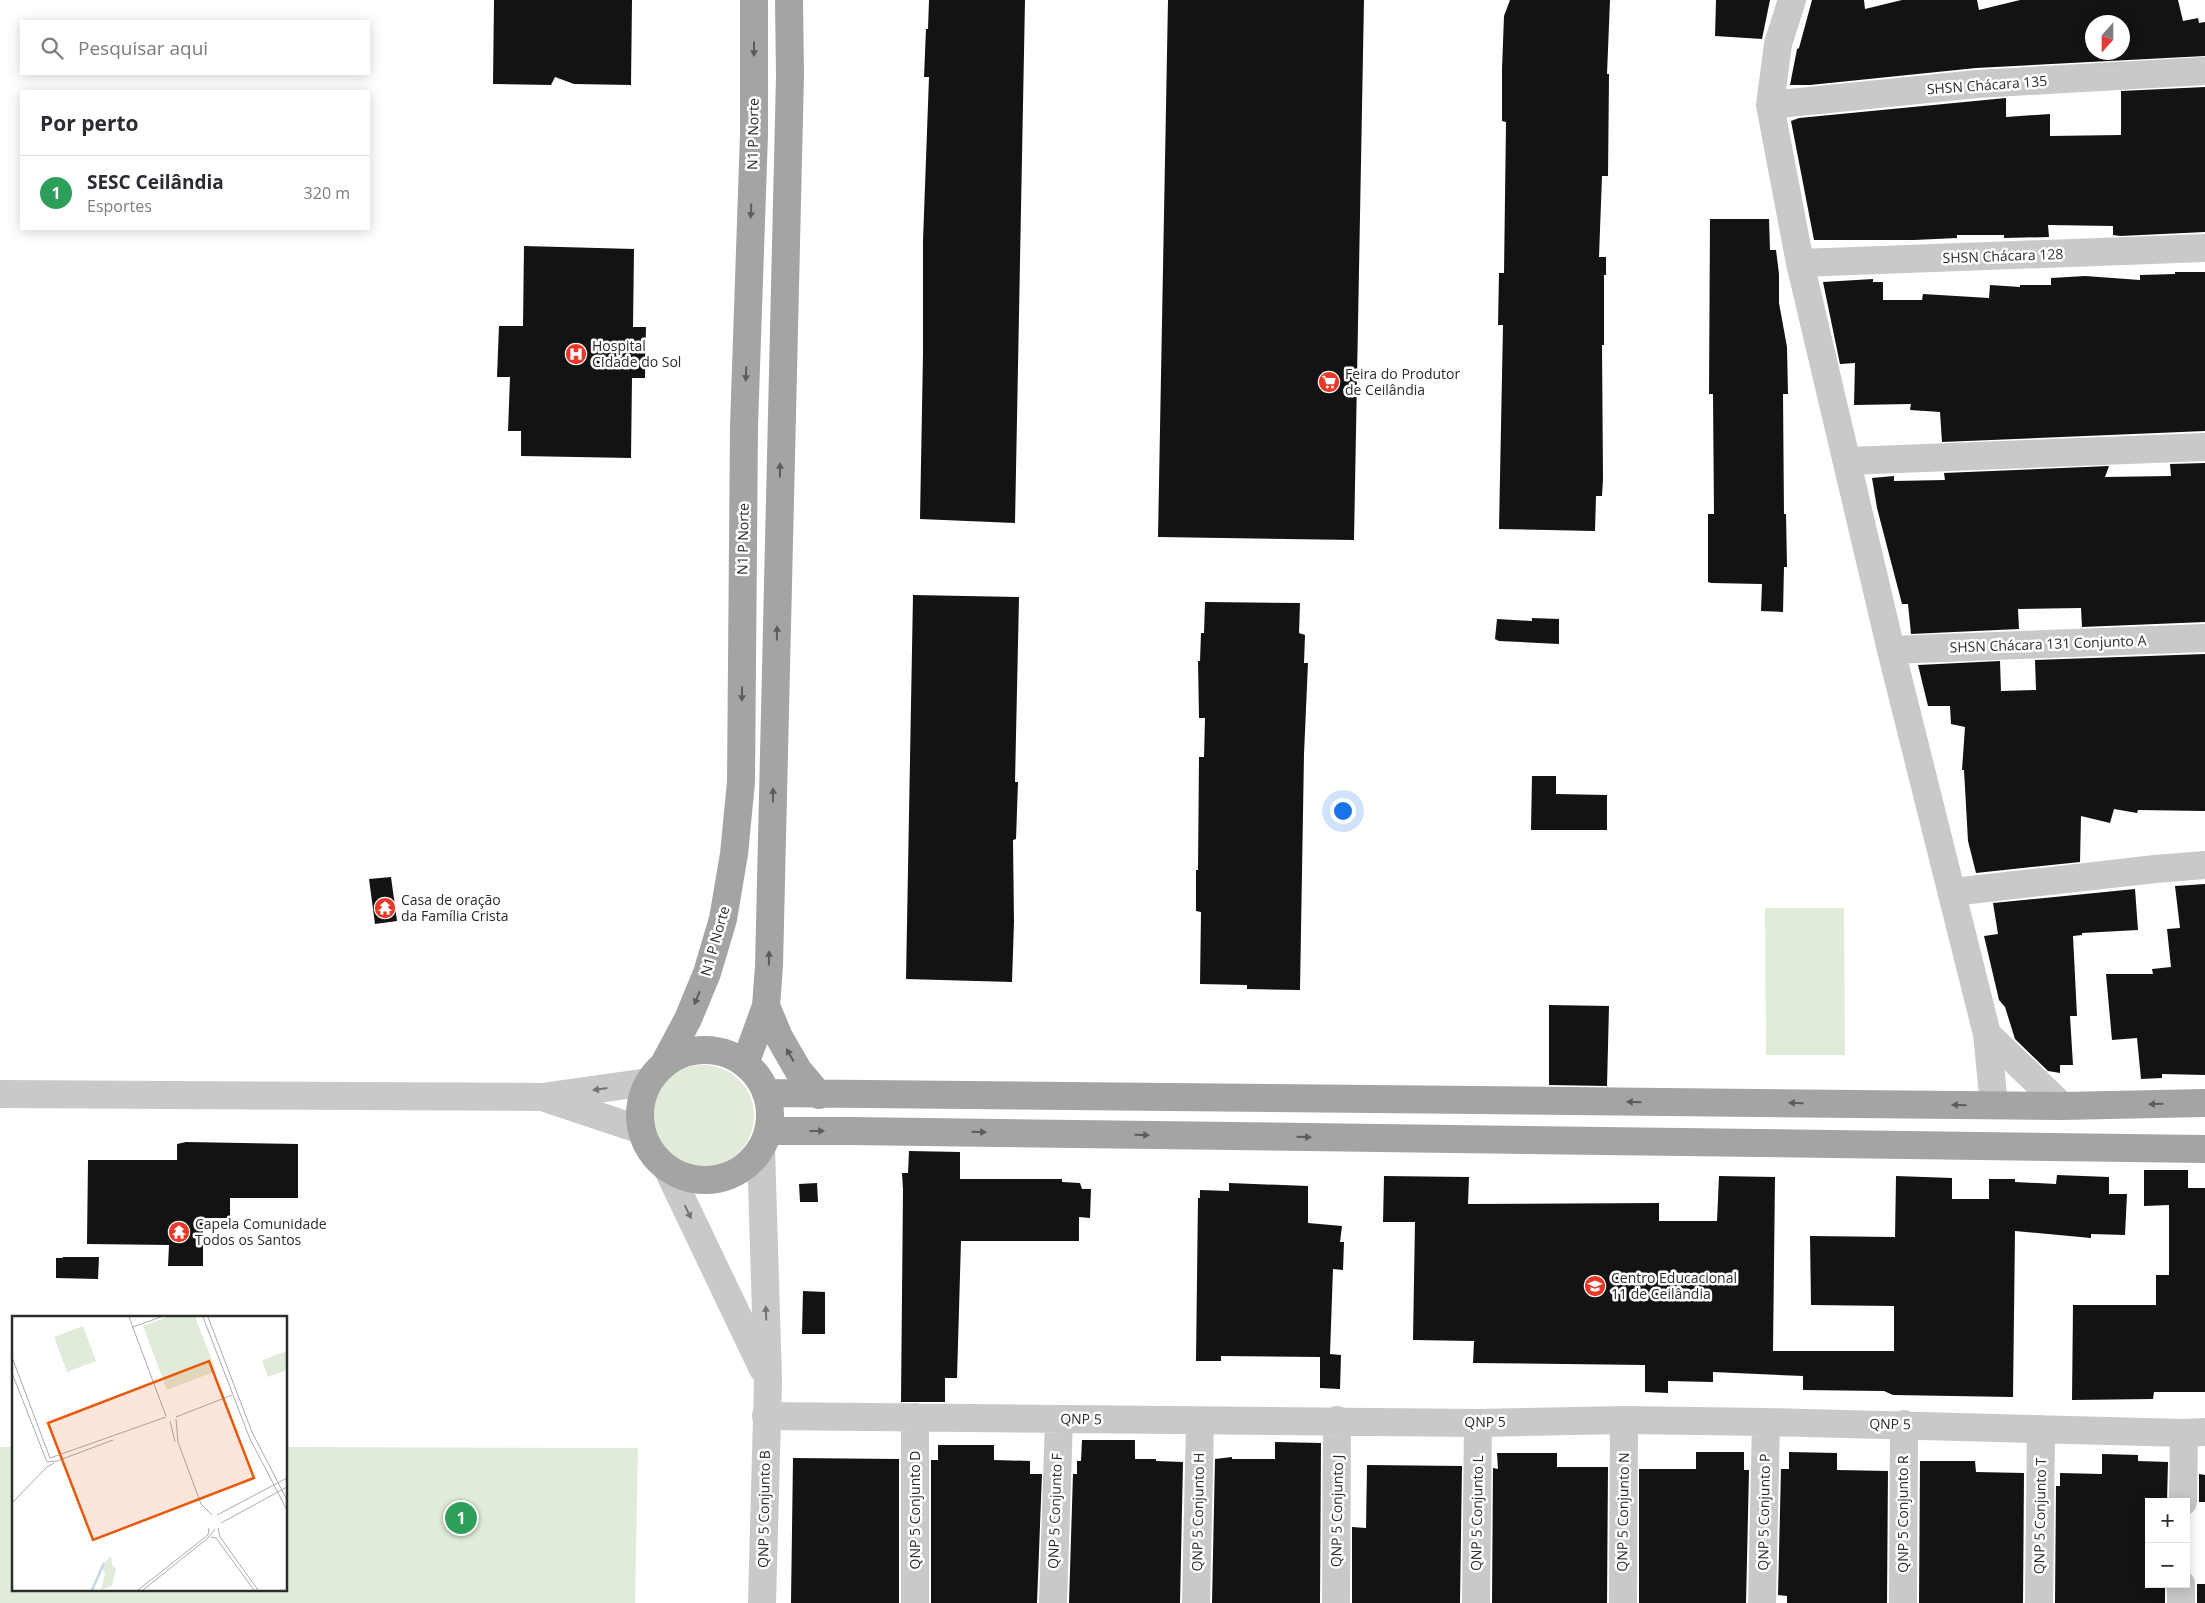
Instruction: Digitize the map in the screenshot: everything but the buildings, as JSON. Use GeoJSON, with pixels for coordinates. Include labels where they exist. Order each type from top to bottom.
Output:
{"type":"FeatureCollection","features":[{"type":"Feature","properties":{"kind":"main road","name":"N1 P Norte"},"geometry":{"type":"LineString","coordinates":[[656,1073],[688,1019],[707,973],[723,919],[734,854],[741,782],[744,426],[754,134],[754,0]]}},
{"type":"Feature","properties":{"kind":"main road"},"geometry":{"type":"LineString","coordinates":[[745,1064],[766,1006],[769,966],[789,95],[789,0]]}},
{"type":"Feature","properties":{"kind":"main road"},"geometry":{"type":"LineString","coordinates":[[766,1006],[798,1070],[819,1094]]}},
{"type":"Feature","properties":{"kind":"main road"},"geometry":{"type":"LineString","coordinates":[[705,1050],[726,1054],[745,1064],[754,1072],[766,1093],[770,1118],[764,1140],[747,1164],[729,1175],[708,1180],[686,1177],[666,1168],[646,1144],[641,1130],[640,1105],[656,1073],[683,1054],[705,1050]]}},
{"type":"Feature","properties":{"kind":"main road"},"geometry":{"type":"LineString","coordinates":[[766,1093],[2062,1106],[2205,1103]]}},
{"type":"Feature","properties":{"kind":"main road"},"geometry":{"type":"LineString","coordinates":[[764,1140],[849,1131],[2205,1149]]}},
{"type":"Feature","properties":{"kind":"street"},"geometry":{"type":"LineString","coordinates":[[1792,0],[1778,44],[1770,105],[1800,263],[1891,650],[1987,1034],[1994,1105]]}},
{"type":"Feature","properties":{"kind":"street","name":"SHSN Chácara 135"},"geometry":{"type":"LineString","coordinates":[[1770,105],[1976,84],[2205,71]]}},
{"type":"Feature","properties":{"kind":"street","name":"SHSN Chácara 128"},"geometry":{"type":"LineString","coordinates":[[1800,263],[2205,248]]}},
{"type":"Feature","properties":{"kind":"street"},"geometry":{"type":"LineString","coordinates":[[1848,461],[2205,447]]}},
{"type":"Feature","properties":{"kind":"street","name":"SHSN Chácara 131 Conjunto A"},"geometry":{"type":"LineString","coordinates":[[1891,650],[2205,638]]}},
{"type":"Feature","properties":{"kind":"street"},"geometry":{"type":"LineString","coordinates":[[1952,892],[2205,865]]}},
{"type":"Feature","properties":{"kind":"street"},"geometry":{"type":"LineString","coordinates":[[1987,1034],[2062,1106]]}},
{"type":"Feature","properties":{"kind":"street"},"geometry":{"type":"LineString","coordinates":[[0,1094],[542,1097],[656,1073]]}},
{"type":"Feature","properties":{"kind":"street"},"geometry":{"type":"LineString","coordinates":[[542,1097],[641,1130]]}},
{"type":"Feature","properties":{"kind":"street"},"geometry":{"type":"LineString","coordinates":[[764,1140],[768,1380],[766,1416]]}},
{"type":"Feature","properties":{"kind":"street"},"geometry":{"type":"LineString","coordinates":[[666,1168],[768,1380]]}},
{"type":"Feature","properties":{"kind":"street","name":"QNP 5"},"geometry":{"type":"LineString","coordinates":[[766,1416],[1200,1421],[1338,1420],[1478,1423],[1624,1420],[1904,1424],[2195,1432]]}},
{"type":"Feature","properties":{"kind":"street","name":"QNP 5 Conjunto B"},"geometry":{"type":"LineString","coordinates":[[762,1603],[766,1416]]}},
{"type":"Feature","properties":{"kind":"street","name":"QNP 5 Conjunto D"},"geometry":{"type":"LineString","coordinates":[[915,1418],[915,1603]]}},
{"type":"Feature","properties":{"kind":"street","name":"QNP 5 Conjunto F"},"geometry":{"type":"LineString","coordinates":[[1053,1603],[1059,1419]]}},
{"type":"Feature","properties":{"kind":"street","name":"QNP 5 Conjunto J"},"geometry":{"type":"LineString","coordinates":[[1336,1603],[1338,1420]]}},
{"type":"Feature","properties":{"kind":"street","name":"QNP 5 Conjunto N"},"geometry":{"type":"LineString","coordinates":[[1622,1603],[1624,1420]]}},
{"type":"Feature","properties":{"kind":"street","name":"QNP 5 Conjunto H"},"geometry":{"type":"LineString","coordinates":[[1196,1603],[1200,1421]]}},
{"type":"Feature","properties":{"kind":"street","name":"QNP 5 Conjunto P"},"geometry":{"type":"LineString","coordinates":[[1762,1603],[1766,1422]]}},
{"type":"Feature","properties":{"kind":"street","name":"QNP 5 Conjunto L"},"geometry":{"type":"LineString","coordinates":[[1476,1603],[1478,1423]]}},
{"type":"Feature","properties":{"kind":"street","name":"QNP 5 Conjunto R"},"geometry":{"type":"LineString","coordinates":[[1903,1603],[1904,1424]]}},
{"type":"Feature","properties":{"kind":"street","name":"QNP 5 Conjunto T"},"geometry":{"type":"LineString","coordinates":[[2040,1603],[2041,1429]]}},
{"type":"Feature","properties":{"kind":"street"},"geometry":{"type":"LineString","coordinates":[[2184,1498],[2195,1432]]}},
{"type":"Feature","properties":{"kind":"street"},"geometry":{"type":"LineString","coordinates":[[2181,1588],[2181,1603]]}},
{"type":"Feature","properties":{"kind":"green space"},"geometry":{"type":"Polygon","coordinates":[[[1765,908],[1844,908],[1845,1055],[1766,1055],[1765,908]]]}},
{"type":"Feature","properties":{"kind":"green space"},"geometry":{"type":"Polygon","coordinates":[[[703,1065],[723,1069],[739,1080],[750,1096],[754,1116],[750,1136],[739,1152],[723,1163],[703,1167],[683,1163],[667,1152],[656,1136],[652,1116],[656,1096],[667,1080],[683,1069],[703,1065]]]}},
{"type":"Feature","properties":{"kind":"green space"},"geometry":{"type":"Polygon","coordinates":[[[0,1447],[12,1447],[12,1590],[288,1590],[288,1447],[638,1448],[635,1603],[0,1603],[0,1447]]]}},
{"type":"Feature","properties":{"kind":"place","name":"Hospital CIdade do Sol"},"geometry":{"type":"Point","coordinates":[576,354]}},
{"type":"Feature","properties":{"kind":"place","name":"Feira do Produtor de Ceilândia"},"geometry":{"type":"Point","coordinates":[1329,382]}},
{"type":"Feature","properties":{"kind":"place","name":"Casa de oração da Família Crista"},"geometry":{"type":"Point","coordinates":[385,908]}},
{"type":"Feature","properties":{"kind":"place","name":"Capela Comunidade Todos os Santos"},"geometry":{"type":"Point","coordinates":[179,1232]}},
{"type":"Feature","properties":{"kind":"place","name":"Centro Educacional 11 de Ceilândia"},"geometry":{"type":"Point","coordinates":[1595,1286]}},
{"type":"Feature","properties":{"kind":"place","name":"SESC Ceilândia"},"geometry":{"type":"Point","coordinates":[461,1518]}}]}
